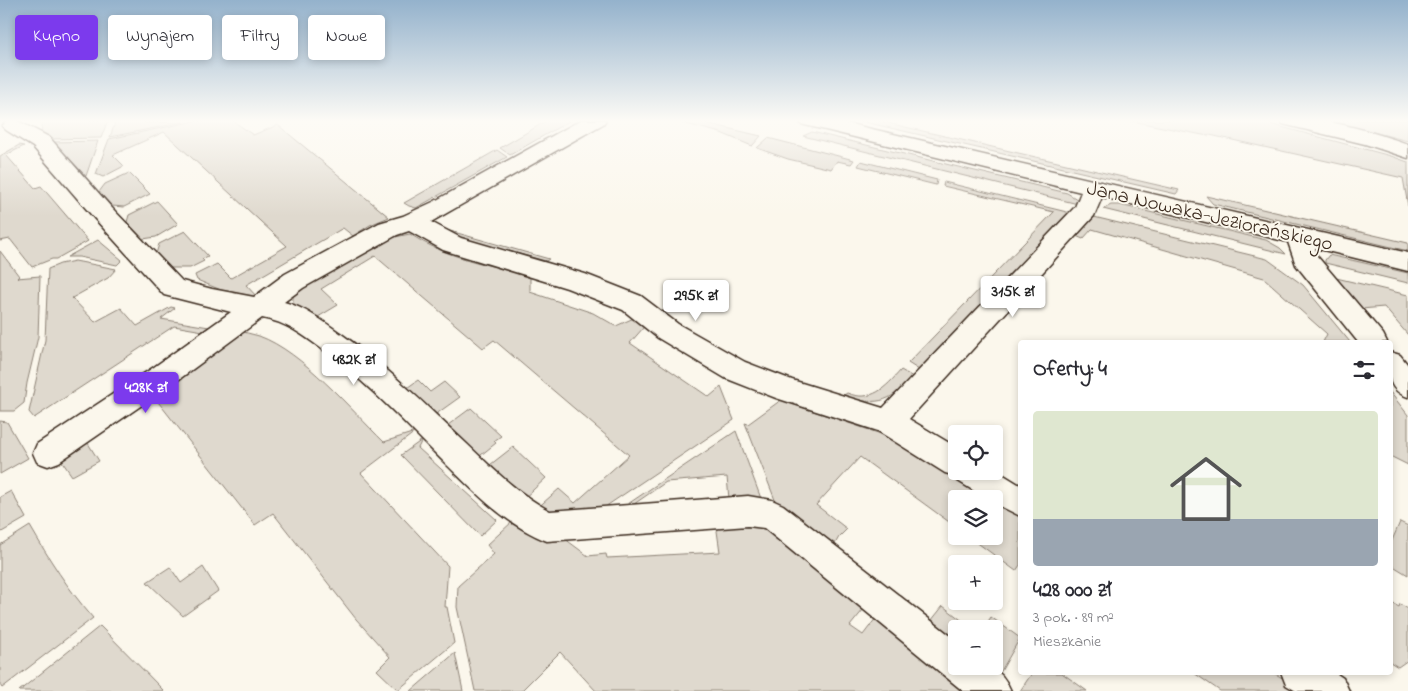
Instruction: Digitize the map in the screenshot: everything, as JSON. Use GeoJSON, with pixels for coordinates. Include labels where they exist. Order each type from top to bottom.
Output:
{"type":"FeatureCollection","features":[{"type":"Feature","properties":{"kind":"street"},"geometry":{"type":"LineString","coordinates":[[50,152],[97,207],[173,288],[212,299],[285,312],[313,328],[348,353],[382,382],[472,469],[520,511],[547,526],[748,511],[772,515],[948,656]]}},
{"type":"Feature","properties":{"kind":"street"},"geometry":{"type":"LineString","coordinates":[[48,453],[164,375],[294,281],[388,229],[411,222],[441,208],[539,152]]}},
{"type":"Feature","properties":{"kind":"street","name":"Jana Nowaka-Jeziorańskiego"},"geometry":{"type":"LineString","coordinates":[[946,152],[1408,262]]}},
{"type":"Feature","properties":{"kind":"street"},"geometry":{"type":"LineString","coordinates":[[888,422],[1086,210],[1094,187]]}},
{"type":"Feature","properties":{"kind":"street"},"geometry":{"type":"LineString","coordinates":[[411,222],[452,244],[576,281],[632,303],[668,331],[749,376],[888,422],[948,458]]}},
{"type":"Feature","properties":{"kind":"street"},"geometry":{"type":"LineString","coordinates":[[1298,236],[1305,259],[1371,340]]}},
{"type":"Feature","properties":{"kind":"street"},"geometry":{"type":"LineString","coordinates":[[1393,367],[1408,385]]}},
{"type":"Feature","properties":{"kind":"street"},"geometry":{"type":"LineString","coordinates":[[984,480],[1018,501]]}},
{"type":"Feature","properties":{"kind":"street"},"geometry":{"type":"LineString","coordinates":[[972,675],[992,691]]}},
{"type":"Feature","properties":{"kind":"street"},"geometry":{"type":"LineString","coordinates":[[1304,675],[1330,691]]}},
{"type":"Feature","properties":{"kind":"shaded area"},"geometry":{"type":"Polygon","coordinates":[[[6,152],[12,152],[6,155],[35,188],[41,186],[88,241],[56,259],[32,267],[10,239],[0,241],[0,156],[6,152]]]}},
{"type":"Feature","properties":{"kind":"shaded area"},"geometry":{"type":"Polygon","coordinates":[[[63,152],[94,152],[86,176],[63,152]]]}},
{"type":"Feature","properties":{"kind":"shaded area"},"geometry":{"type":"Polygon","coordinates":[[[104,152],[119,152],[113,155],[124,166],[103,177],[96,174],[104,152]]]}},
{"type":"Feature","properties":{"kind":"shaded area"},"geometry":{"type":"Polygon","coordinates":[[[186,152],[311,152],[389,217],[370,225],[353,236],[343,228],[246,285],[257,297],[221,290],[197,280],[195,275],[217,264],[231,278],[287,246],[186,152]]]}},
{"type":"Feature","properties":{"kind":"shaded area"},"geometry":{"type":"Polygon","coordinates":[[[493,152],[500,152],[507,157],[416,208],[404,203],[493,152]]]}},
{"type":"Feature","properties":{"kind":"shaded area"},"geometry":{"type":"Polygon","coordinates":[[[769,152],[824,152],[854,160],[851,164],[837,161],[831,169],[788,159],[769,152]]]}},
{"type":"Feature","properties":{"kind":"shaded area"},"geometry":{"type":"Polygon","coordinates":[[[869,152],[897,152],[1067,193],[1077,199],[1078,204],[869,152]]]}},
{"type":"Feature","properties":{"kind":"shaded area"},"geometry":{"type":"Polygon","coordinates":[[[995,152],[1015,152],[1179,190],[1176,194],[995,152]]]}},
{"type":"Feature","properties":{"kind":"shaded area"},"geometry":{"type":"Polygon","coordinates":[[[1287,152],[1377,152],[1408,162],[1408,206],[1403,178],[1287,152]]]}},
{"type":"Feature","properties":{"kind":"shaded area"},"geometry":{"type":"Polygon","coordinates":[[[861,161],[937,180],[936,185],[858,166],[861,161]]]}},
{"type":"Feature","properties":{"kind":"shaded area"},"geometry":{"type":"Polygon","coordinates":[[[129,173],[150,194],[124,207],[112,206],[99,192],[105,184],[129,173]]]}},
{"type":"Feature","properties":{"kind":"shaded area"},"geometry":{"type":"Polygon","coordinates":[[[944,182],[1071,213],[919,370],[908,363],[1054,212],[943,186],[944,182]]]}},
{"type":"Feature","properties":{"kind":"shaded area"},"geometry":{"type":"Polygon","coordinates":[[[1206,196],[1408,243],[1408,251],[1213,204],[1206,196]]]}},
{"type":"Feature","properties":{"kind":"shaded area"},"geometry":{"type":"Polygon","coordinates":[[[157,201],[178,224],[156,237],[143,239],[127,222],[129,215],[157,201]]]}},
{"type":"Feature","properties":{"kind":"shaded area"},"geometry":{"type":"Polygon","coordinates":[[[1111,205],[1120,205],[1266,240],[1286,254],[1103,209],[1111,205]]]}},
{"type":"Feature","properties":{"kind":"shaded area"},"geometry":{"type":"Polygon","coordinates":[[[1094,217],[1267,259],[1303,285],[1348,340],[1324,340],[1327,334],[1264,278],[1092,229],[1083,239],[1076,236],[1094,217]]]}},
{"type":"Feature","properties":{"kind":"shaded area"},"geometry":{"type":"Polygon","coordinates":[[[443,229],[549,259],[546,261],[451,236],[443,229]]]}},
{"type":"Feature","properties":{"kind":"shaded area"},"geometry":{"type":"Polygon","coordinates":[[[185,231],[208,256],[202,259],[204,261],[190,268],[170,268],[156,254],[159,244],[185,231]]]}},
{"type":"Feature","properties":{"kind":"shaded area"},"geometry":{"type":"Polygon","coordinates":[[[410,234],[453,255],[530,275],[530,292],[593,313],[616,326],[636,317],[644,327],[630,343],[709,397],[721,387],[734,420],[593,515],[535,510],[559,489],[575,503],[629,455],[494,340],[483,348],[375,256],[321,289],[338,305],[318,317],[296,307],[294,304],[294,294],[385,239],[410,234]]]}},
{"type":"Feature","properties":{"kind":"shaded area"},"geometry":{"type":"Polygon","coordinates":[[[98,240],[122,260],[117,265],[79,257],[67,257],[98,240]]]}},
{"type":"Feature","properties":{"kind":"shaded area"},"geometry":{"type":"Polygon","coordinates":[[[0,251],[19,276],[17,278],[40,276],[38,337],[24,403],[14,411],[0,411],[0,251]]]}},
{"type":"Feature","properties":{"kind":"shaded area"},"geometry":{"type":"Polygon","coordinates":[[[1329,255],[1408,273],[1408,283],[1325,263],[1329,255]]]}},
{"type":"Feature","properties":{"kind":"shaded area"},"geometry":{"type":"Polygon","coordinates":[[[75,261],[116,269],[108,278],[72,298],[95,322],[121,308],[137,326],[171,307],[175,308],[161,319],[209,327],[203,331],[174,326],[34,418],[29,412],[45,340],[48,269],[75,261]]]}},
{"type":"Feature","properties":{"kind":"shaded area"},"geometry":{"type":"Polygon","coordinates":[[[1332,277],[1408,295],[1408,335],[1384,307],[1361,309],[1332,277]]]}},
{"type":"Feature","properties":{"kind":"shaded area"},"geometry":{"type":"Polygon","coordinates":[[[236,330],[259,336],[276,344],[292,355],[325,383],[384,442],[415,432],[361,473],[448,566],[445,607],[447,607],[454,643],[398,690],[377,670],[390,657],[356,619],[273,513],[255,525],[155,398],[86,440],[99,461],[72,476],[61,460],[72,444],[236,330]]]}},
{"type":"Feature","properties":{"kind":"shaded area"},"geometry":{"type":"Polygon","coordinates":[[[901,370],[913,377],[888,398],[864,401],[841,397],[847,393],[864,396],[878,392],[901,370]]]}},
{"type":"Feature","properties":{"kind":"shaded area"},"geometry":{"type":"Polygon","coordinates":[[[418,380],[430,392],[444,382],[460,397],[432,417],[404,390],[418,380]]]}},
{"type":"Feature","properties":{"kind":"shaded area"},"geometry":{"type":"Polygon","coordinates":[[[1393,396],[1408,415],[1408,465],[1393,458],[1393,396]]]}},
{"type":"Feature","properties":{"kind":"shaded area"},"geometry":{"type":"Polygon","coordinates":[[[781,400],[884,435],[948,473],[948,480],[959,480],[976,490],[948,490],[948,521],[860,457],[816,505],[847,529],[839,537],[831,551],[777,505],[745,423],[748,424],[781,400]]]}},
{"type":"Feature","properties":{"kind":"shaded area"},"geometry":{"type":"Polygon","coordinates":[[[471,408],[501,436],[494,441],[496,443],[476,459],[444,428],[471,408]]]}},
{"type":"Feature","properties":{"kind":"shaded area"},"geometry":{"type":"Polygon","coordinates":[[[0,421],[7,422],[28,458],[0,474],[0,421]]]}},
{"type":"Feature","properties":{"kind":"shaded area"},"geometry":{"type":"Polygon","coordinates":[[[736,431],[763,504],[729,499],[727,477],[666,482],[621,513],[616,512],[736,431]]]}},
{"type":"Feature","properties":{"kind":"shaded area"},"geometry":{"type":"Polygon","coordinates":[[[422,440],[418,448],[497,520],[480,536],[401,455],[422,440]]]}},
{"type":"Feature","properties":{"kind":"shaded area"},"geometry":{"type":"Polygon","coordinates":[[[513,447],[546,478],[521,501],[486,468],[513,447]]]}},
{"type":"Feature","properties":{"kind":"shaded area"},"geometry":{"type":"Polygon","coordinates":[[[11,491],[26,518],[0,533],[0,497],[11,491]]]}},
{"type":"Feature","properties":{"kind":"shaded area"},"geometry":{"type":"Polygon","coordinates":[[[1003,505],[1018,514],[1018,568],[1016,571],[1003,562],[1003,555],[994,555],[980,545],[1003,545],[1003,505]]]}},
{"type":"Feature","properties":{"kind":"shaded area"},"geometry":{"type":"Polygon","coordinates":[[[513,521],[557,533],[588,556],[606,554],[607,558],[720,552],[717,531],[722,523],[761,524],[868,604],[850,626],[863,635],[879,614],[948,671],[948,675],[953,675],[973,691],[596,691],[560,652],[521,691],[475,691],[457,607],[458,586],[494,554],[487,545],[513,521]]]}},
{"type":"Feature","properties":{"kind":"shaded area"},"geometry":{"type":"Polygon","coordinates":[[[1400,522],[1408,526],[1408,575],[1393,566],[1393,538],[1400,522]]]}},
{"type":"Feature","properties":{"kind":"shaded area"},"geometry":{"type":"Polygon","coordinates":[[[30,526],[59,574],[93,618],[2,688],[0,685],[0,545],[30,526]]]}},
{"type":"Feature","properties":{"kind":"shaded area"},"geometry":{"type":"Polygon","coordinates":[[[170,567],[181,583],[203,567],[218,591],[183,616],[147,582],[170,567]]]}},
{"type":"Feature","properties":{"kind":"shaded area"},"geometry":{"type":"Polygon","coordinates":[[[1393,604],[1399,607],[1400,604],[1408,609],[1408,660],[1398,667],[1393,664],[1393,604]]]}},
{"type":"Feature","properties":{"kind":"shaded area"},"geometry":{"type":"Polygon","coordinates":[[[943,606],[961,620],[948,620],[948,644],[927,626],[943,606]]]}},
{"type":"Feature","properties":{"kind":"shaded area"},"geometry":{"type":"Polygon","coordinates":[[[100,626],[164,691],[19,691],[100,626]]]}},
{"type":"Feature","properties":{"kind":"shaded area"},"geometry":{"type":"Polygon","coordinates":[[[1003,626],[1018,637],[1018,642],[1003,668],[1003,626]]]}},
{"type":"Feature","properties":{"kind":"shaded area"},"geometry":{"type":"Polygon","coordinates":[[[455,653],[463,691],[411,691],[455,653]]]}},
{"type":"Feature","properties":{"kind":"shaded area"},"geometry":{"type":"Polygon","coordinates":[[[989,675],[999,675],[996,680],[989,675]]]}},
{"type":"Feature","properties":{"kind":"shaded area"},"geometry":{"type":"Polygon","coordinates":[[[1031,675],[1065,675],[1087,691],[1020,691],[1031,675]]]}},
{"type":"Feature","properties":{"kind":"shaded area"},"geometry":{"type":"Polygon","coordinates":[[[1197,675],[1277,675],[1304,691],[1220,691],[1197,675]]]}}]}
